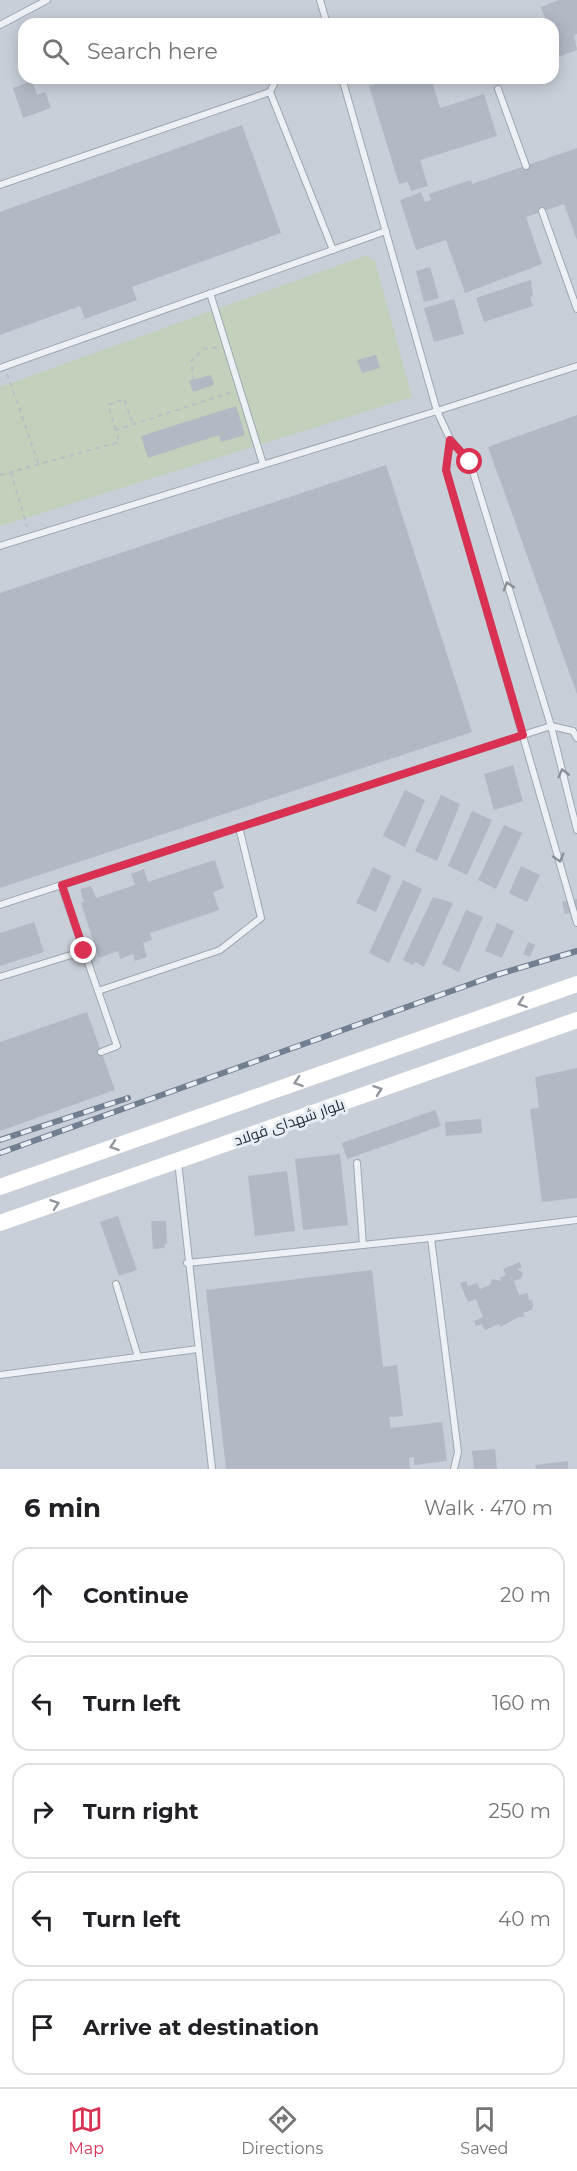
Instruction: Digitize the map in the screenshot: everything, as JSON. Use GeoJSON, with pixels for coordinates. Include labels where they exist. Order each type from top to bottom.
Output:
{"type":"FeatureCollection","features":[{"type":"Feature","properties":{"kind":"street"},"geometry":{"type":"LineString","coordinates":[[0,1186],[577,984]]}},
{"type":"Feature","properties":{"kind":"street","name":"بلوار شهدای فولاد"},"geometry":{"type":"LineString","coordinates":[[0,1223],[577,1020]]}},
{"type":"Feature","properties":{"kind":"lane"},"geometry":{"type":"LineString","coordinates":[[0,25],[47,0]]}},
{"type":"Feature","properties":{"kind":"lane"},"geometry":{"type":"LineString","coordinates":[[320,0],[325,18]]}},
{"type":"Feature","properties":{"kind":"lane"},"geometry":{"type":"LineString","coordinates":[[0,185],[270,92],[274,84]]}},
{"type":"Feature","properties":{"kind":"lane"},"geometry":{"type":"LineString","coordinates":[[344,84],[437,411],[450,440],[470,462],[551,726],[577,830]]}},
{"type":"Feature","properties":{"kind":"lane"},"geometry":{"type":"LineString","coordinates":[[498,89],[526,166]]}},
{"type":"Feature","properties":{"kind":"lane"},"geometry":{"type":"LineString","coordinates":[[270,92],[333,250]]}},
{"type":"Feature","properties":{"kind":"lane"},"geometry":{"type":"LineString","coordinates":[[542,211],[577,309]]}},
{"type":"Feature","properties":{"kind":"lane"},"geometry":{"type":"LineString","coordinates":[[2,368],[386,231]]}},
{"type":"Feature","properties":{"kind":"lane"},"geometry":{"type":"LineString","coordinates":[[210,294],[263,464]]}},
{"type":"Feature","properties":{"kind":"lane"},"geometry":{"type":"LineString","coordinates":[[0,546],[577,366]]}},
{"type":"Feature","properties":{"kind":"lane"},"geometry":{"type":"LineString","coordinates":[[450,440],[446,470],[577,923]]}},
{"type":"Feature","properties":{"kind":"lane"},"geometry":{"type":"LineString","coordinates":[[0,905],[551,726],[573,731],[577,738]]}},
{"type":"Feature","properties":{"kind":"lane"},"geometry":{"type":"LineString","coordinates":[[98,991],[220,950],[261,918],[239,827]]}},
{"type":"Feature","properties":{"kind":"lane"},"geometry":{"type":"LineString","coordinates":[[62,885],[117,1046],[101,1052]]}},
{"type":"Feature","properties":{"kind":"lane"},"geometry":{"type":"LineString","coordinates":[[0,977],[84,951]]}},
{"type":"Feature","properties":{"kind":"lane"},"geometry":{"type":"LineString","coordinates":[[178,1161],[212,1469]]}},
{"type":"Feature","properties":{"kind":"lane"},"geometry":{"type":"LineString","coordinates":[[357,1163],[363,1245]]}},
{"type":"Feature","properties":{"kind":"lane"},"geometry":{"type":"LineString","coordinates":[[188,1263],[431,1238],[577,1220]]}},
{"type":"Feature","properties":{"kind":"lane"},"geometry":{"type":"LineString","coordinates":[[431,1238],[458,1452],[454,1469]]}},
{"type":"Feature","properties":{"kind":"lane"},"geometry":{"type":"LineString","coordinates":[[116,1284],[138,1357]]}},
{"type":"Feature","properties":{"kind":"lane"},"geometry":{"type":"LineString","coordinates":[[0,1375],[198,1349]]}},
{"type":"Feature","properties":{"kind":"path"},"geometry":{"type":"LineString","coordinates":[[194,380],[191,360],[204,349],[226,345]]}},
{"type":"Feature","properties":{"kind":"path"},"geometry":{"type":"LineString","coordinates":[[2,368],[39,465]]}},
{"type":"Feature","properties":{"kind":"path"},"geometry":{"type":"LineString","coordinates":[[116,430],[240,389]]}},
{"type":"Feature","properties":{"kind":"path"},"geometry":{"type":"LineString","coordinates":[[0,475],[119,442],[108,405],[124,399],[133,424]]}},
{"type":"Feature","properties":{"kind":"path"},"geometry":{"type":"LineString","coordinates":[[11,472],[30,536]]}},
{"type":"Feature","properties":{"kind":"shaded area"},"geometry":{"type":"Polygon","coordinates":[[[0,0],[577,0],[577,1469],[0,1469],[0,0]]]}},
{"type":"Feature","properties":{"kind":"green space"},"geometry":{"type":"Polygon","coordinates":[[[367,255],[375,261],[412,397],[0,526],[0,387],[367,255]]]}},
{"type":"Feature","properties":{"kind":"building"},"geometry":{"type":"Polygon","coordinates":[[[559,0],[577,0],[577,34],[574,35],[577,50],[559,57],[559,18],[545,18],[541,7],[559,0]]]}},
{"type":"Feature","properties":{"kind":"building"},"geometry":{"type":"Polygon","coordinates":[[[24,84],[33,84],[37,95],[45,92],[51,108],[23,118],[13,88],[24,84]]]}},
{"type":"Feature","properties":{"kind":"building"},"geometry":{"type":"Polygon","coordinates":[[[433,84],[440,108],[484,94],[497,136],[420,160],[428,186],[411,191],[408,182],[399,184],[369,86],[433,84]]]}},
{"type":"Feature","properties":{"kind":"building"},"geometry":{"type":"Polygon","coordinates":[[[242,125],[281,233],[132,287],[137,300],[85,319],[80,306],[0,335],[0,212],[242,125]]]}},
{"type":"Feature","properties":{"kind":"building"},"geometry":{"type":"Polygon","coordinates":[[[577,148],[577,240],[564,204],[526,217],[542,264],[465,293],[446,240],[416,250],[400,200],[421,192],[425,202],[431,200],[429,194],[471,180],[472,184],[577,148]]]}},
{"type":"Feature","properties":{"kind":"building"},"geometry":{"type":"Polygon","coordinates":[[[430,267],[439,298],[424,302],[416,271],[430,267]]]}},
{"type":"Feature","properties":{"kind":"building"},"geometry":{"type":"Polygon","coordinates":[[[531,280],[533,296],[530,297],[533,306],[484,322],[476,298],[531,280]]]}},
{"type":"Feature","properties":{"kind":"building"},"geometry":{"type":"Polygon","coordinates":[[[454,299],[464,334],[434,342],[424,308],[454,299]]]}},
{"type":"Feature","properties":{"kind":"building"},"geometry":{"type":"Polygon","coordinates":[[[376,355],[380,368],[362,373],[357,360],[376,355]]]}},
{"type":"Feature","properties":{"kind":"building"},"geometry":{"type":"Polygon","coordinates":[[[211,375],[214,385],[193,392],[189,381],[211,375]]]}},
{"type":"Feature","properties":{"kind":"building"},"geometry":{"type":"Polygon","coordinates":[[[236,406],[245,435],[221,442],[219,435],[148,458],[141,436],[236,406]]]}},
{"type":"Feature","properties":{"kind":"building"},"geometry":{"type":"Polygon","coordinates":[[[577,415],[577,694],[488,447],[577,415]]]}},
{"type":"Feature","properties":{"kind":"building"},"geometry":{"type":"Polygon","coordinates":[[[386,465],[472,732],[0,888],[0,593],[386,465]]]}},
{"type":"Feature","properties":{"kind":"building"},"geometry":{"type":"Polygon","coordinates":[[[513,765],[523,801],[494,810],[484,774],[513,765]]]}},
{"type":"Feature","properties":{"kind":"building"},"geometry":{"type":"Polygon","coordinates":[[[405,790],[425,800],[405,847],[383,836],[405,790]]]}},
{"type":"Feature","properties":{"kind":"building"},"geometry":{"type":"Polygon","coordinates":[[[441,795],[460,804],[437,861],[415,851],[441,795]]]}},
{"type":"Feature","properties":{"kind":"building"},"geometry":{"type":"Polygon","coordinates":[[[472,811],[492,820],[467,875],[448,866],[472,811]]]}},
{"type":"Feature","properties":{"kind":"building"},"geometry":{"type":"Polygon","coordinates":[[[504,825],[522,833],[496,889],[478,880],[504,825]]]}},
{"type":"Feature","properties":{"kind":"building"},"geometry":{"type":"Polygon","coordinates":[[[215,860],[224,888],[213,892],[219,910],[150,933],[152,940],[143,943],[147,957],[135,961],[133,954],[120,959],[118,951],[99,958],[81,903],[84,902],[80,889],[91,886],[96,898],[135,885],[131,874],[144,869],[148,882],[215,860]]]}},
{"type":"Feature","properties":{"kind":"building"},"geometry":{"type":"Polygon","coordinates":[[[521,866],[540,875],[527,902],[509,893],[521,866]]]}},
{"type":"Feature","properties":{"kind":"building"},"geometry":{"type":"Polygon","coordinates":[[[373,867],[391,876],[376,912],[356,903],[373,867]]]}},
{"type":"Feature","properties":{"kind":"building"},"geometry":{"type":"Polygon","coordinates":[[[403,880],[422,889],[389,963],[369,953],[403,880]]]}},
{"type":"Feature","properties":{"kind":"building"},"geometry":{"type":"Polygon","coordinates":[[[433,897],[453,903],[424,967],[415,962],[413,965],[403,960],[433,897]]]}},
{"type":"Feature","properties":{"kind":"building"},"geometry":{"type":"Polygon","coordinates":[[[577,899],[577,911],[565,914],[562,902],[577,899]]]}},
{"type":"Feature","properties":{"kind":"building"},"geometry":{"type":"Polygon","coordinates":[[[466,910],[483,917],[459,972],[442,964],[466,910]]]}},
{"type":"Feature","properties":{"kind":"building"},"geometry":{"type":"Polygon","coordinates":[[[34,922],[44,952],[0,966],[0,933],[34,922]]]}},
{"type":"Feature","properties":{"kind":"building"},"geometry":{"type":"Polygon","coordinates":[[[497,923],[514,931],[502,958],[485,951],[497,923]]]}},
{"type":"Feature","properties":{"kind":"building"},"geometry":{"type":"Polygon","coordinates":[[[528,942],[535,945],[530,957],[523,954],[528,942]]]}},
{"type":"Feature","properties":{"kind":"building"},"geometry":{"type":"Polygon","coordinates":[[[87,1012],[115,1090],[0,1131],[0,1042],[87,1012]]]}},
{"type":"Feature","properties":{"kind":"building"},"geometry":{"type":"Polygon","coordinates":[[[577,1068],[577,1198],[542,1202],[530,1109],[539,1108],[535,1077],[577,1068]]]}},
{"type":"Feature","properties":{"kind":"building"},"geometry":{"type":"Polygon","coordinates":[[[435,1110],[441,1126],[347,1159],[342,1143],[435,1110]]]}},
{"type":"Feature","properties":{"kind":"building"},"geometry":{"type":"Polygon","coordinates":[[[481,1119],[482,1133],[446,1136],[445,1122],[481,1119]]]}},
{"type":"Feature","properties":{"kind":"building"},"geometry":{"type":"Polygon","coordinates":[[[340,1154],[348,1225],[303,1230],[295,1159],[340,1154]]]}},
{"type":"Feature","properties":{"kind":"building"},"geometry":{"type":"Polygon","coordinates":[[[287,1171],[295,1231],[255,1236],[248,1176],[287,1171]]]}},
{"type":"Feature","properties":{"kind":"building"},"geometry":{"type":"Polygon","coordinates":[[[118,1216],[137,1270],[119,1276],[100,1222],[118,1216]]]}},
{"type":"Feature","properties":{"kind":"building"},"geometry":{"type":"Polygon","coordinates":[[[151,1221],[166,1221],[167,1244],[164,1244],[165,1248],[153,1249],[151,1221]]]}},
{"type":"Feature","properties":{"kind":"building"},"geometry":{"type":"Polygon","coordinates":[[[520,1262],[522,1268],[517,1269],[523,1273],[522,1278],[514,1281],[519,1295],[528,1293],[529,1301],[531,1299],[533,1304],[532,1310],[523,1313],[525,1317],[519,1317],[500,1327],[499,1324],[485,1330],[482,1324],[476,1326],[474,1321],[483,1317],[476,1299],[468,1302],[460,1283],[466,1281],[468,1286],[477,1283],[480,1289],[490,1285],[492,1279],[501,1281],[500,1278],[506,1275],[503,1269],[520,1262]]]}},
{"type":"Feature","properties":{"kind":"building"},"geometry":{"type":"Polygon","coordinates":[[[372,1270],[383,1367],[397,1365],[403,1416],[389,1417],[391,1428],[442,1422],[447,1461],[414,1465],[414,1457],[409,1458],[410,1469],[226,1469],[206,1290],[372,1270]]]}},
{"type":"Feature","properties":{"kind":"building"},"geometry":{"type":"Polygon","coordinates":[[[495,1449],[497,1469],[474,1469],[472,1451],[495,1449]]]}},
{"type":"Feature","properties":{"kind":"building"},"geometry":{"type":"Polygon","coordinates":[[[568,1461],[568,1469],[536,1469],[535,1465],[568,1461]]]}},
{"type":"Feature","properties":{"kind":"railway"},"geometry":{"type":"LineString","coordinates":[[0,1153],[496,975],[577,951]]}},
{"type":"Feature","properties":{"kind":"railway"},"geometry":{"type":"LineString","coordinates":[[0,1140],[128,1098]]}},
{"type":"Feature","properties":{"kind":"route"},"geometry":{"type":"LineString","coordinates":[[84,951],[62,885],[523,735],[446,470],[450,440],[470,462]]}}]}
